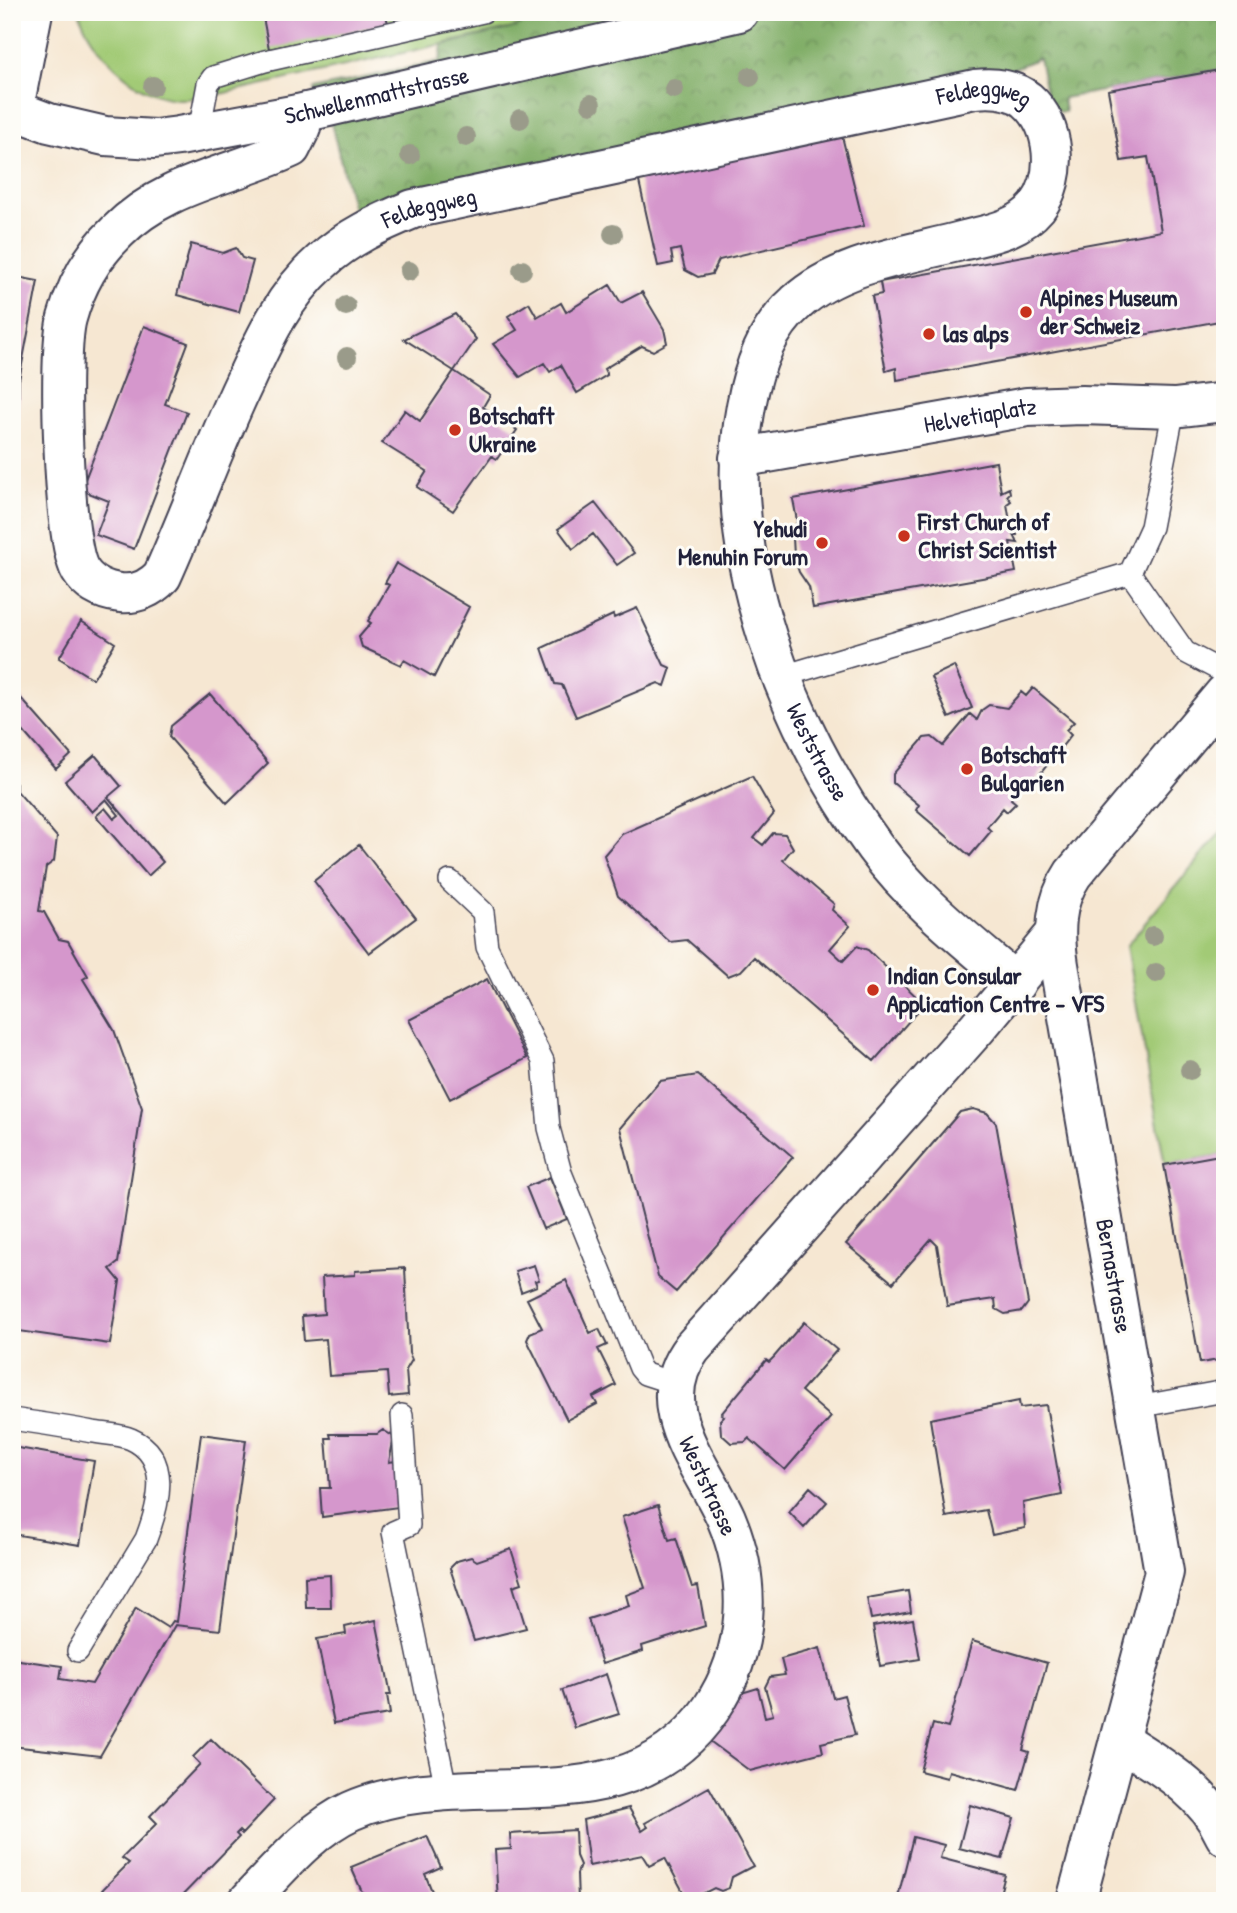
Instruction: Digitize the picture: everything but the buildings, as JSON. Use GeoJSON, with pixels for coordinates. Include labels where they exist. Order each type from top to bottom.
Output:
{"type":"FeatureCollection","features":[{"type":"Feature","properties":{"kind":"street"},"geometry":{"type":"LineString","coordinates":[[13,112],[33,12]]}},
{"type":"Feature","properties":{"kind":"street","name":"Schwellenmattstrasse"},"geometry":{"type":"LineString","coordinates":[[13,112],[105,135],[155,139],[298,114],[739,12]]}},
{"type":"Feature","properties":{"kind":"street","name":"Feldeggweg"},"geometry":{"type":"LineString","coordinates":[[298,114],[301,128],[292,148],[152,201],[115,233],[83,277],[66,320],[61,354],[61,384],[74,548],[77,564],[87,579],[101,589],[123,594],[143,590],[162,576],[226,420],[278,314],[320,262],[346,241],[377,223],[413,209],[975,89],[1009,91],[1027,100],[1044,123],[1051,143],[1052,170],[1038,205],[1026,218],[1001,231],[865,267],[835,278],[797,301],[776,324],[760,354],[749,393],[739,458]]}},
{"type":"Feature","properties":{"kind":"street","name":"Helvetiaplatz"},"geometry":{"type":"LineString","coordinates":[[739,458],[1027,407],[1082,405],[1174,408],[1225,402]]}},
{"type":"Feature","properties":{"kind":"street","name":"Weststrasse"},"geometry":{"type":"LineString","coordinates":[[739,458],[739,502],[745,546],[759,608],[783,676],[826,768],[874,846],[928,908],[1016,983]]}},
{"type":"Feature","properties":{"kind":"street","name":"Bernastrasse"},"geometry":{"type":"LineString","coordinates":[[1076,1901],[1164,1572],[1061,979],[1056,933],[1060,901],[1073,874],[1216,703]]}},
{"type":"Feature","properties":{"kind":"street","name":"Weststrasse"},"geometry":{"type":"LineString","coordinates":[[248,1901],[294,1853],[333,1820],[373,1803],[400,1797],[567,1788],[595,1784],[648,1765],[700,1724],[719,1697],[731,1671],[741,1639],[744,1585],[725,1516],[681,1433],[676,1384],[681,1365],[692,1348],[1016,983],[1056,933]]}},
{"type":"Feature","properties":{"kind":"street"},"geometry":{"type":"LineString","coordinates":[[1120,1740],[1192,1789],[1209,1807],[1225,1836]]}},
{"type":"Feature","properties":{"kind":"lane"},"geometry":{"type":"LineString","coordinates":[[199,132],[208,84],[212,78],[265,61],[483,12]]}},
{"type":"Feature","properties":{"kind":"lane"},"geometry":{"type":"LineString","coordinates":[[783,676],[1130,573],[1152,527],[1174,408]]}},
{"type":"Feature","properties":{"kind":"lane"},"geometry":{"type":"LineString","coordinates":[[1130,573],[1185,652],[1225,673]]}},
{"type":"Feature","properties":{"kind":"lane"},"geometry":{"type":"LineString","coordinates":[[450,881],[483,912],[487,947],[541,1055],[549,1128],[561,1173],[640,1368],[645,1374],[676,1384]]}},
{"type":"Feature","properties":{"kind":"lane"},"geometry":{"type":"LineString","coordinates":[[1137,1407],[1225,1391]]}},
{"type":"Feature","properties":{"kind":"lane"},"geometry":{"type":"LineString","coordinates":[[402,1415],[409,1524],[393,1532],[447,1793]]}},
{"type":"Feature","properties":{"kind":"lane"},"geometry":{"type":"LineString","coordinates":[[12,1419],[128,1437],[151,1453],[158,1465],[160,1478],[153,1522],[146,1539],[78,1651]]}},
{"type":"Feature","properties":{"kind":"green space"},"geometry":{"type":"Polygon","coordinates":[[[79,12],[529,12],[518,27],[225,93],[177,99],[146,89],[117,69],[93,41],[79,12]]]}},
{"type":"Feature","properties":{"kind":"green space"},"geometry":{"type":"Polygon","coordinates":[[[529,12],[1225,12],[1225,69],[1063,98],[1065,112],[1060,112],[1048,102],[1039,58],[1010,70],[988,71],[355,217],[331,123],[321,125],[313,89],[440,61],[442,45],[517,27],[529,12]]]}},
{"type":"Feature","properties":{"kind":"green space"},"geometry":{"type":"Polygon","coordinates":[[[1225,827],[1225,1154],[1165,1165],[1126,946],[1225,827]]]}},
{"type":"Feature","properties":{"kind":"place","name":"Alpines Museum der Schweiz"},"geometry":{"type":"Point","coordinates":[1026,312]}},
{"type":"Feature","properties":{"kind":"place","name":"las alps"},"geometry":{"type":"Point","coordinates":[929,334]}},
{"type":"Feature","properties":{"kind":"place","name":"Botschaft Ukraine"},"geometry":{"type":"Point","coordinates":[455,430]}},
{"type":"Feature","properties":{"kind":"place","name":"First Church of Christ Scientist"},"geometry":{"type":"Point","coordinates":[904,536]}},
{"type":"Feature","properties":{"kind":"place","name":"Yehudi Menuhin Forum"},"geometry":{"type":"Point","coordinates":[822,543]}},
{"type":"Feature","properties":{"kind":"place","name":"Botschaft Bulgarien"},"geometry":{"type":"Point","coordinates":[967,769]}},
{"type":"Feature","properties":{"kind":"place","name":"Indian Consular Application Centre - VFS"},"geometry":{"type":"Point","coordinates":[873,990]}}]}
